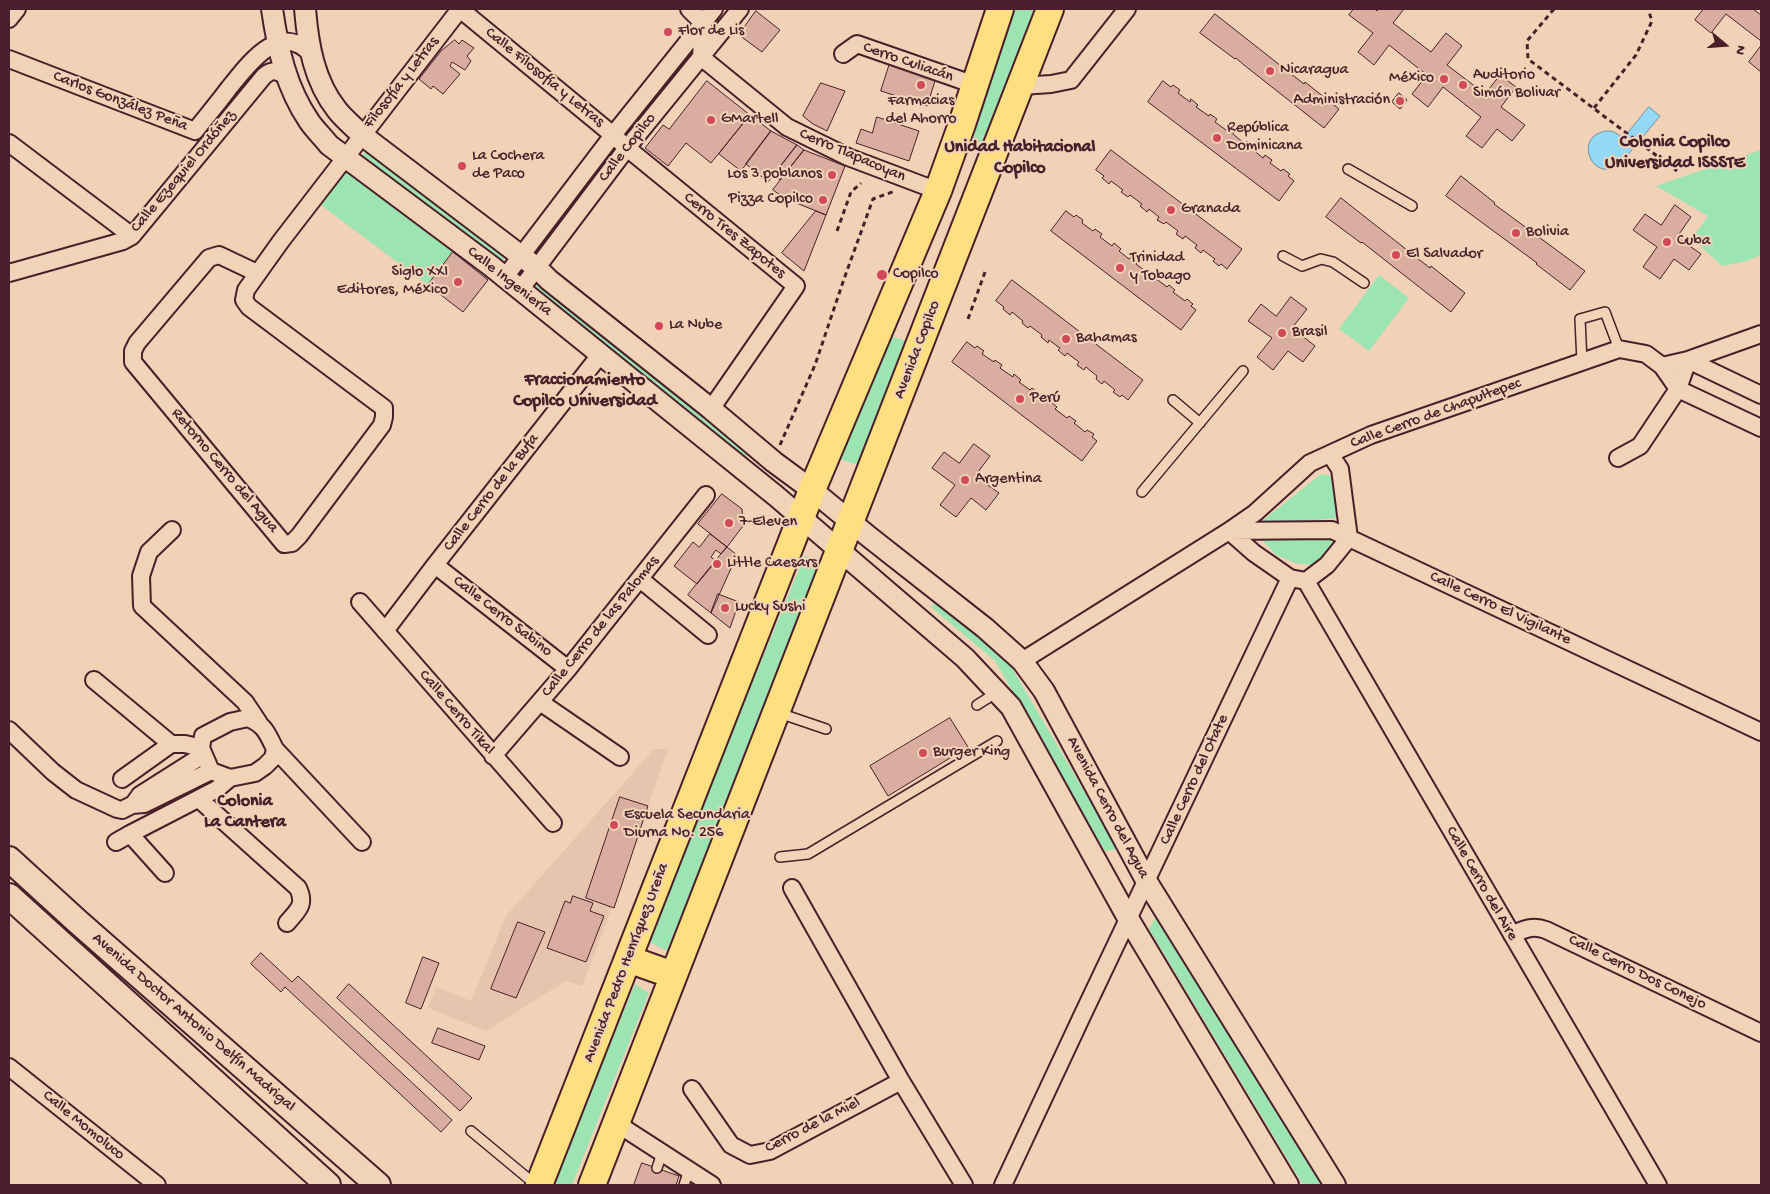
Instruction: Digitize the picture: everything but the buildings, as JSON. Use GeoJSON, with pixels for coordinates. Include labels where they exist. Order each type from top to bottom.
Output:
{"type":"FeatureCollection","features":[{"type":"Feature","properties":{"kind":"main road"},"geometry":{"type":"LineString","coordinates":[[812,490],[917,241],[927,187],[962,124],[1000,9]]}},
{"type":"Feature","properties":{"kind":"main road","name":"Avenida Copilco"},"geometry":{"type":"LineString","coordinates":[[851,522],[1050,9]]}},
{"type":"Feature","properties":{"kind":"main road"},"geometry":{"type":"LineString","coordinates":[[962,124],[959,152],[945,200],[951,204],[957,203],[986,172]]}},
{"type":"Feature","properties":{"kind":"main road"},"geometry":{"type":"LineString","coordinates":[[917,241],[931,228],[942,227],[948,229],[956,238],[957,251]]}},
{"type":"Feature","properties":{"kind":"main road","name":"Avenida Pedro Henríquez Ureña"},"geometry":{"type":"LineString","coordinates":[[538,1185],[812,490]]}},
{"type":"Feature","properties":{"kind":"main road"},"geometry":{"type":"LineString","coordinates":[[592,1185],[851,522]]}},
{"type":"Feature","properties":{"kind":"main road","name":"Avenida Doctor Antonio Delfín Madrigal"},"geometry":{"type":"LineString","coordinates":[[9,859],[378,1185]]}},
{"type":"Feature","properties":{"kind":"main road","name":"Avenida Doctor Antonio Delfín Madrigal"},"geometry":{"type":"LineString","coordinates":[[9,896],[328,1185]]}},
{"type":"Feature","properties":{"kind":"main road"},"geometry":{"type":"LineString","coordinates":[[628,959],[673,975]]}},
{"type":"Feature","properties":{"kind":"street"},"geometry":{"type":"LineString","coordinates":[[9,19],[17,9]]}},
{"type":"Feature","properties":{"kind":"street","name":"Calle Ingeniería"},"geometry":{"type":"LineString","coordinates":[[272,9],[286,76],[296,100],[310,123],[329,145],[513,284],[802,518]]}},
{"type":"Feature","properties":{"kind":"street","name":"Calle Ingeniería"},"geometry":{"type":"LineString","coordinates":[[305,9],[311,54],[320,84],[337,110],[362,135],[529,262],[710,409],[777,454],[812,490]]}},
{"type":"Feature","properties":{"kind":"street","name":"Calle Filosofía y Letras"},"geometry":{"type":"LineString","coordinates":[[460,9],[627,148]]}},
{"type":"Feature","properties":{"kind":"street","name":"Filosofía y Letras"},"geometry":{"type":"LineString","coordinates":[[346,157],[460,9]]}},
{"type":"Feature","properties":{"kind":"street"},"geometry":{"type":"LineString","coordinates":[[689,9],[703,23],[701,57]]}},
{"type":"Feature","properties":{"kind":"street","name":"Calle Copilco"},"geometry":{"type":"LineString","coordinates":[[513,284],[613,135],[714,9]]}},
{"type":"Feature","properties":{"kind":"street","name":"Calle Copilco"},"geometry":{"type":"LineString","coordinates":[[529,262],[627,148],[740,9]]}},
{"type":"Feature","properties":{"kind":"street"},"geometry":{"type":"LineString","coordinates":[[1021,86],[1051,84],[1071,80],[1127,9]]}},
{"type":"Feature","properties":{"kind":"street"},"geometry":{"type":"LineString","coordinates":[[278,43],[296,43],[304,47],[311,54]]}},
{"type":"Feature","properties":{"kind":"street","name":"Carlos González Peña"},"geometry":{"type":"LineString","coordinates":[[9,60],[194,131],[251,62],[261,52],[278,43]]}},
{"type":"Feature","properties":{"kind":"street","name":"Cerro Culiacán"},"geometry":{"type":"LineString","coordinates":[[843,54],[857,44],[975,85]]}},
{"type":"Feature","properties":{"kind":"street","name":"Cerro Tlapacoyan"},"geometry":{"type":"LineString","coordinates":[[701,57],[787,127],[848,157],[927,187]]}},
{"type":"Feature","properties":{"kind":"street","name":"Calle Ezequiel Ordóñez"},"geometry":{"type":"LineString","coordinates":[[9,274],[123,241],[132,236],[264,76],[278,71],[286,76]]}},
{"type":"Feature","properties":{"kind":"street"},"geometry":{"type":"LineString","coordinates":[[9,143],[132,236]]}},
{"type":"Feature","properties":{"kind":"street","name":"Cerro Tres Zapotes"},"geometry":{"type":"LineString","coordinates":[[627,148],[796,286],[710,409]]}},
{"type":"Feature","properties":{"kind":"street","name":"Retorno Cerro del Agua"},"geometry":{"type":"LineString","coordinates":[[258,273],[219,254],[210,258],[137,343],[133,351],[133,362],[284,544],[292,542],[299,536],[382,425],[384,417],[384,408],[249,307],[244,300],[246,290],[258,273],[346,157]]}},
{"type":"Feature","properties":{"kind":"street"},"geometry":{"type":"LineString","coordinates":[[1662,366],[1688,360],[1761,334]]}},
{"type":"Feature","properties":{"kind":"street"},"geometry":{"type":"LineString","coordinates":[[1619,348],[1646,354],[1662,366],[1678,389],[1761,428]]}},
{"type":"Feature","properties":{"kind":"street","name":"Calle Cerro de Chapultepec"},"geometry":{"type":"LineString","coordinates":[[1022,662],[1229,531],[1255,513],[1310,463],[1371,434],[1619,348]]}},
{"type":"Feature","properties":{"kind":"street","name":"Calle Cerro de la Bufa"},"geometry":{"type":"LineString","coordinates":[[385,631],[600,355]]}},
{"type":"Feature","properties":{"kind":"street"},"geometry":{"type":"LineString","coordinates":[[1618,458],[1640,446],[1678,389],[1688,360]]}},
{"type":"Feature","properties":{"kind":"street"},"geometry":{"type":"LineString","coordinates":[[1688,360],[1761,395]]}},
{"type":"Feature","properties":{"kind":"street"},"geometry":{"type":"LineString","coordinates":[[756,481],[769,476],[777,454]]}},
{"type":"Feature","properties":{"kind":"street"},"geometry":{"type":"LineString","coordinates":[[1229,531],[1254,553],[1290,578],[1306,581],[1327,565],[1348,538],[1340,469],[1330,454]]}},
{"type":"Feature","properties":{"kind":"street","name":"Avenida Cerro del Agua"},"geometry":{"type":"LineString","coordinates":[[812,490],[985,628],[1022,662],[1044,691],[1147,882],[1335,1185]]}},
{"type":"Feature","properties":{"kind":"street","name":"Calle Cerro de las Palomas"},"geometry":{"type":"LineString","coordinates":[[493,756],[568,669],[706,495]]}},
{"type":"Feature","properties":{"kind":"street","name":"Avenida Cerro del Agua"},"geometry":{"type":"LineString","coordinates":[[802,518],[965,658],[1011,707],[1128,920],[1288,1185]]}},
{"type":"Feature","properties":{"kind":"street"},"geometry":{"type":"LineString","coordinates":[[172,530],[149,552],[141,576],[142,606],[245,702],[265,729],[275,749],[362,842]]}},
{"type":"Feature","properties":{"kind":"street","name":"Calle Cerro El Vigilante"},"geometry":{"type":"LineString","coordinates":[[1229,531],[1332,530],[1761,732]]}},
{"type":"Feature","properties":{"kind":"street","name":"Calle Cerro Sabino"},"geometry":{"type":"LineString","coordinates":[[435,565],[568,669]]}},
{"type":"Feature","properties":{"kind":"street","name":"Calle Cerro del Otate"},"geometry":{"type":"LineString","coordinates":[[1003,1185],[1111,953],[1147,882],[1290,578]]}},
{"type":"Feature","properties":{"kind":"street"},"geometry":{"type":"LineString","coordinates":[[640,579],[708,635]]}},
{"type":"Feature","properties":{"kind":"street","name":"Calle Cerro del Aire"},"geometry":{"type":"LineString","coordinates":[[1306,581],[1658,1185]]}},
{"type":"Feature","properties":{"kind":"street","name":"Calle Cerro Tikal"},"geometry":{"type":"LineString","coordinates":[[360,602],[552,823]]}},
{"type":"Feature","properties":{"kind":"street"},"geometry":{"type":"LineString","coordinates":[[94,680],[193,746],[220,778]]}},
{"type":"Feature","properties":{"kind":"street"},"geometry":{"type":"LineString","coordinates":[[238,720],[245,702]]}},
{"type":"Feature","properties":{"kind":"street"},"geometry":{"type":"LineString","coordinates":[[540,702],[620,757]]}},
{"type":"Feature","properties":{"kind":"street"},"geometry":{"type":"LineString","coordinates":[[122,779],[193,746],[230,722],[248,718],[259,723]]}},
{"type":"Feature","properties":{"kind":"street"},"geometry":{"type":"LineString","coordinates":[[9,730],[53,772],[76,790],[122,810],[132,805],[144,804],[220,778],[255,773],[266,766],[273,758],[275,749]]}},
{"type":"Feature","properties":{"kind":"street"},"geometry":{"type":"LineString","coordinates":[[132,805],[140,795],[193,746]]}},
{"type":"Feature","properties":{"kind":"street"},"geometry":{"type":"LineString","coordinates":[[266,766],[290,766]]}},
{"type":"Feature","properties":{"kind":"street"},"geometry":{"type":"LineString","coordinates":[[165,873],[123,838],[199,800],[220,778]]}},
{"type":"Feature","properties":{"kind":"street"},"geometry":{"type":"LineString","coordinates":[[199,800],[298,888],[302,897],[301,907],[287,923]]}},
{"type":"Feature","properties":{"kind":"street"},"geometry":{"type":"LineString","coordinates":[[792,888],[901,1081],[964,1185]]}},
{"type":"Feature","properties":{"kind":"street","name":"Calle Cerro Dos Conejo"},"geometry":{"type":"LineString","coordinates":[[1512,936],[1528,927],[1540,927],[1761,1033]]}},
{"type":"Feature","properties":{"kind":"street","name":"Calle Momoluco"},"geometry":{"type":"LineString","coordinates":[[9,1067],[156,1185]]}},
{"type":"Feature","properties":{"kind":"street","name":"Cerro de la Miel"},"geometry":{"type":"LineString","coordinates":[[692,1089],[731,1145],[750,1155],[770,1151],[901,1081]]}},
{"type":"Feature","properties":{"kind":"street"},"geometry":{"type":"LineString","coordinates":[[616,1123],[660,1161],[686,1178],[712,1185]]}},
{"type":"Feature","properties":{"kind":"lane"},"geometry":{"type":"LineString","coordinates":[[1348,169],[1412,206]]}},
{"type":"Feature","properties":{"kind":"lane"},"geometry":{"type":"LineString","coordinates":[[1282,256],[1302,266],[1321,259],[1333,262],[1364,283]]}},
{"type":"Feature","properties":{"kind":"lane"},"geometry":{"type":"LineString","coordinates":[[1582,362],[1580,319],[1605,312],[1619,348]]}},
{"type":"Feature","properties":{"kind":"lane"},"geometry":{"type":"LineString","coordinates":[[1142,492],[1243,371]]}},
{"type":"Feature","properties":{"kind":"lane"},"geometry":{"type":"LineString","coordinates":[[1173,400],[1200,423]]}},
{"type":"Feature","properties":{"kind":"lane"},"geometry":{"type":"LineString","coordinates":[[977,705],[988,698],[995,690]]}},
{"type":"Feature","properties":{"kind":"lane"},"geometry":{"type":"LineString","coordinates":[[777,712],[826,729]]}},
{"type":"Feature","properties":{"kind":"lane"},"geometry":{"type":"LineString","coordinates":[[780,857],[808,854],[997,741]]}},
{"type":"Feature","properties":{"kind":"lane"},"geometry":{"type":"LineString","coordinates":[[471,1131],[538,1185]]}},
{"type":"Feature","properties":{"kind":"path"},"geometry":{"type":"LineString","coordinates":[[1554,9],[1527,41],[1528,59],[1677,171]]}},
{"type":"Feature","properties":{"kind":"path"},"geometry":{"type":"LineString","coordinates":[[1594,108],[1636,55],[1652,21],[1648,9]]}},
{"type":"Feature","properties":{"kind":"path"},"geometry":{"type":"LineString","coordinates":[[837,231],[851,192],[861,183]]}},
{"type":"Feature","properties":{"kind":"path"},"geometry":{"type":"LineString","coordinates":[[777,454],[815,365],[873,199],[927,187]]}},
{"type":"Feature","properties":{"kind":"path"},"geometry":{"type":"LineString","coordinates":[[968,319],[985,272]]}},
{"type":"Feature","properties":{"kind":"shaded area","name":"Escuela Secundaria Diurna No. 256"},"geometry":{"type":"Polygon","coordinates":[[[654,749],[668,749],[582,986],[566,981],[486,1031],[428,1008],[436,987],[471,1001],[506,916],[654,749]]]}},
{"type":"Feature","properties":{"kind":"green space"},"geometry":{"type":"Polygon","coordinates":[[[1014,9],[1034,9],[982,146],[969,151],[981,112],[991,66],[1014,9]]]}},
{"type":"Feature","properties":{"kind":"green space"},"geometry":{"type":"Polygon","coordinates":[[[370,147],[509,255],[500,263],[362,155],[370,147]]]}},
{"type":"Feature","properties":{"kind":"green space"},"geometry":{"type":"Polygon","coordinates":[[[1761,150],[1761,255],[1747,261],[1722,266],[1692,238],[1708,216],[1656,186],[1761,150]]]}},
{"type":"Feature","properties":{"kind":"green space"},"geometry":{"type":"Polygon","coordinates":[[[350,166],[457,247],[428,285],[321,205],[350,166]]]}},
{"type":"Feature","properties":{"kind":"green space"},"geometry":{"type":"Polygon","coordinates":[[[1379,275],[1409,298],[1369,351],[1339,329],[1379,275]]]}},
{"type":"Feature","properties":{"kind":"green space"},"geometry":{"type":"Polygon","coordinates":[[[538,279],[764,464],[731,449],[533,287],[538,279]]]}},
{"type":"Feature","properties":{"kind":"green space"},"geometry":{"type":"Polygon","coordinates":[[[889,335],[906,341],[858,465],[837,458],[889,335]]]}},
{"type":"Feature","properties":{"kind":"green space"},"geometry":{"type":"Polygon","coordinates":[[[1321,474],[1329,475],[1338,486],[1337,518],[1257,525],[1321,474]]]}},
{"type":"Feature","properties":{"kind":"green space"},"geometry":{"type":"Polygon","coordinates":[[[1287,533],[1328,536],[1334,545],[1327,556],[1312,565],[1295,563],[1276,555],[1262,540],[1287,533]]]}},
{"type":"Feature","properties":{"kind":"green space"},"geometry":{"type":"Polygon","coordinates":[[[805,555],[822,567],[667,951],[646,940],[805,555]]]}},
{"type":"Feature","properties":{"kind":"green space"},"geometry":{"type":"Polygon","coordinates":[[[934,603],[1005,656],[1118,849],[1105,851],[995,661],[931,607],[934,603]]]}},
{"type":"Feature","properties":{"kind":"green space"},"geometry":{"type":"Polygon","coordinates":[[[1158,913],[1322,1185],[1303,1185],[1149,929],[1158,913]]]}},
{"type":"Feature","properties":{"kind":"green space"},"geometry":{"type":"Polygon","coordinates":[[[635,984],[649,993],[572,1185],[552,1185],[635,984]]]}},
{"type":"Feature","properties":{"kind":"water"},"geometry":{"type":"Polygon","coordinates":[[[1649,107],[1660,116],[1622,162],[1612,168],[1603,169],[1596,166],[1588,152],[1589,144],[1593,137],[1602,132],[1611,131],[1623,138],[1649,107]]]}},
{"type":"Feature","properties":{"kind":"place","name":"Flor de Lis"},"geometry":{"type":"Point","coordinates":[668,32]}},
{"type":"Feature","properties":{"kind":"place","name":"Nicaragua"},"geometry":{"type":"Point","coordinates":[1270,71]}},
{"type":"Feature","properties":{"kind":"place","name":"México"},"geometry":{"type":"Point","coordinates":[1444,79]}},
{"type":"Feature","properties":{"kind":"place","name":"Farmacias del Ahorro"},"geometry":{"type":"Point","coordinates":[921,85]}},
{"type":"Feature","properties":{"kind":"place","name":"Auditorio Simón Bolivar"},"geometry":{"type":"Point","coordinates":[1463,85]}},
{"type":"Feature","properties":{"kind":"place","name":"Administración"},"geometry":{"type":"Point","coordinates":[1400,101]}},
{"type":"Feature","properties":{"kind":"place","name":"GMartell"},"geometry":{"type":"Point","coordinates":[711,120]}},
{"type":"Feature","properties":{"kind":"place","name":"República Dominicana"},"geometry":{"type":"Point","coordinates":[1217,138]}},
{"type":"Feature","properties":{"kind":"place","name":"La Cochera de Paco"},"geometry":{"type":"Point","coordinates":[462,166]}},
{"type":"Feature","properties":{"kind":"place","name":"Los 3 poblanos"},"geometry":{"type":"Point","coordinates":[832,175]}},
{"type":"Feature","properties":{"kind":"place","name":"Pizza Copilco"},"geometry":{"type":"Point","coordinates":[823,200]}},
{"type":"Feature","properties":{"kind":"place","name":"Granada"},"geometry":{"type":"Point","coordinates":[1171,210]}},
{"type":"Feature","properties":{"kind":"place","name":"Bolivia"},"geometry":{"type":"Point","coordinates":[1516,233]}},
{"type":"Feature","properties":{"kind":"place","name":"Cuba"},"geometry":{"type":"Point","coordinates":[1667,242]}},
{"type":"Feature","properties":{"kind":"place","name":"El Salvador"},"geometry":{"type":"Point","coordinates":[1396,255]}},
{"type":"Feature","properties":{"kind":"place","name":"Trinidad y Tobago"},"geometry":{"type":"Point","coordinates":[1120,268]}},
{"type":"Feature","properties":{"kind":"place","name":"Copilco"},"geometry":{"type":"Point","coordinates":[882,275]}},
{"type":"Feature","properties":{"kind":"place","name":"Siglo XXI Editores, México"},"geometry":{"type":"Point","coordinates":[458,282]}},
{"type":"Feature","properties":{"kind":"place","name":"La Nube"},"geometry":{"type":"Point","coordinates":[659,326]}},
{"type":"Feature","properties":{"kind":"place","name":"Brasil"},"geometry":{"type":"Point","coordinates":[1282,333]}},
{"type":"Feature","properties":{"kind":"place","name":"Bahamas"},"geometry":{"type":"Point","coordinates":[1066,339]}},
{"type":"Feature","properties":{"kind":"place","name":"Perú"},"geometry":{"type":"Point","coordinates":[1020,399]}},
{"type":"Feature","properties":{"kind":"place","name":"Argentina"},"geometry":{"type":"Point","coordinates":[965,480]}},
{"type":"Feature","properties":{"kind":"place","name":"7-Eleven"},"geometry":{"type":"Point","coordinates":[729,523]}},
{"type":"Feature","properties":{"kind":"place","name":"Little Caesars"},"geometry":{"type":"Point","coordinates":[717,564]}},
{"type":"Feature","properties":{"kind":"place","name":"Lucky Sushi"},"geometry":{"type":"Point","coordinates":[725,608]}},
{"type":"Feature","properties":{"kind":"place","name":"Burger King"},"geometry":{"type":"Point","coordinates":[923,753]}},
{"type":"Feature","properties":{"kind":"place","name":"Escuela Secundaria Diurna No. 256"},"geometry":{"type":"Point","coordinates":[614,825]}},
{"type":"Feature","properties":{"kind":"district","name":"Colonia Copilco Universidad ISSSTE"},"geometry":{"type":"Point","coordinates":[1675,153]}},
{"type":"Feature","properties":{"kind":"district","name":"Unidad Habitacional Copilco"},"geometry":{"type":"Point","coordinates":[1020,158]}},
{"type":"Feature","properties":{"kind":"district","name":"Fraccionamiento Copilco Universidad"},"geometry":{"type":"Point","coordinates":[585,391]}},
{"type":"Feature","properties":{"kind":"district","name":"Colonia La Cantera"},"geometry":{"type":"Point","coordinates":[245,812]}}]}
